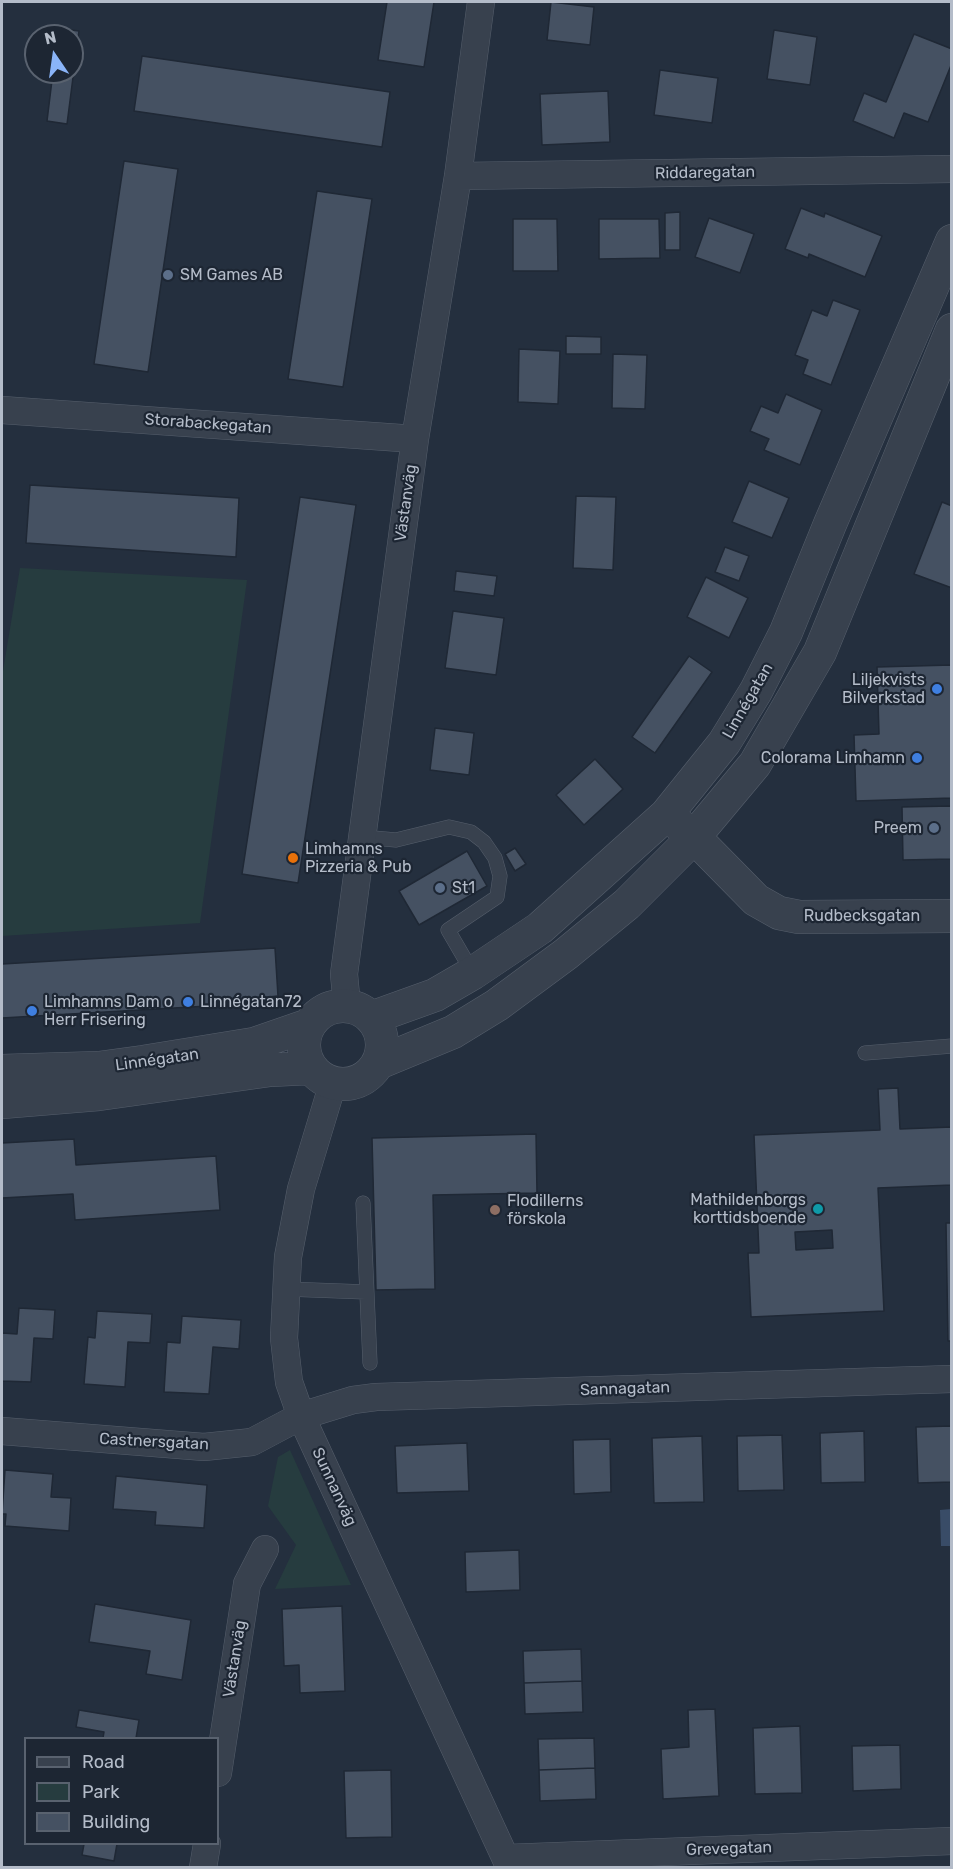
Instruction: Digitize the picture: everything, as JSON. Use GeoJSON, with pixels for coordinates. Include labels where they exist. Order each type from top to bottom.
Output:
{"type":"FeatureCollection","features":[{"type":"Feature","properties":{"kind":"street","name":"Västanväg"},"geometry":{"type":"LineString","coordinates":[[359,1012],[344,974],[415,439],[458,176],[481,2]]}},
{"type":"Feature","properties":{"kind":"street","name":"Riddaregatan"},"geometry":{"type":"LineString","coordinates":[[458,176],[951,169]]}},
{"type":"Feature","properties":{"kind":"street","name":"Linnégatan"},"geometry":{"type":"LineString","coordinates":[[359,1012],[428,998],[473,973],[540,928],[666,815],[724,743],[756,691],[786,633],[951,241]]}},
{"type":"Feature","properties":{"kind":"street"},"geometry":{"type":"LineString","coordinates":[[378,1063],[382,1041],[379,1029],[359,1012],[325,1010],[309,1025],[304,1038],[305,1055],[322,1076],[352,1084],[367,1076],[378,1063],[453,1032],[497,1005],[566,954],[619,910],[694,837],[755,764],[820,652],[951,330]]}},
{"type":"Feature","properties":{"kind":"street","name":"Storabackegatan"},"geometry":{"type":"LineString","coordinates":[[2,416],[415,439]]}},
{"type":"Feature","properties":{"kind":"street","name":"Rudbecksgatan"},"geometry":{"type":"LineString","coordinates":[[666,815],[694,837],[756,900],[779,913],[799,918],[951,916]]}},
{"type":"Feature","properties":{"kind":"street","name":"Linnégatan"},"geometry":{"type":"LineString","coordinates":[[2,1071],[99,1068],[143,1062],[254,1044],[309,1025]]}},
{"type":"Feature","properties":{"kind":"street","name":"Linnégatan"},"geometry":{"type":"LineString","coordinates":[[2,1102],[99,1094],[270,1070],[322,1076]]}},
{"type":"Feature","properties":{"kind":"street","name":"Sunnanväg"},"geometry":{"type":"LineString","coordinates":[[322,1076],[288,1257],[284,1338],[289,1382],[301,1416],[508,1863]]}},
{"type":"Feature","properties":{"kind":"street","name":"Sannagatan"},"geometry":{"type":"LineString","coordinates":[[301,1416],[353,1400],[376,1397],[951,1379]]}},
{"type":"Feature","properties":{"kind":"street","name":"Castnersgatan"},"geometry":{"type":"LineString","coordinates":[[2,1431],[204,1447],[252,1442],[301,1416]]}},
{"type":"Feature","properties":{"kind":"street","name":"Västanväg"},"geometry":{"type":"LineString","coordinates":[[219,1766],[247,1584],[266,1549]]}},
{"type":"Feature","properties":{"kind":"street","name":"Grevegatan"},"geometry":{"type":"LineString","coordinates":[[508,1863],[951,1841]]}},
{"type":"Feature","properties":{"kind":"street"},"geometry":{"type":"LineString","coordinates":[[203,1868],[207,1845]]}},
{"type":"Feature","properties":{"kind":"lane"},"geometry":{"type":"LineString","coordinates":[[362,837],[396,840],[449,827],[471,832],[484,842],[495,858],[500,876],[497,897],[448,930],[473,973]]}},
{"type":"Feature","properties":{"kind":"lane"},"geometry":{"type":"LineString","coordinates":[[865,1053],[951,1046]]}},
{"type":"Feature","properties":{"kind":"lane"},"geometry":{"type":"LineString","coordinates":[[363,1203],[370,1364]]}},
{"type":"Feature","properties":{"kind":"lane"},"geometry":{"type":"LineString","coordinates":[[286,1289],[366,1292]]}},
{"type":"Feature","properties":{"kind":"green space"},"geometry":{"type":"Polygon","coordinates":[[[20,568],[247,580],[200,923],[2,936],[2,677],[20,568]]]}},
{"type":"Feature","properties":{"kind":"green space"},"geometry":{"type":"Polygon","coordinates":[[[290,1450],[351,1585],[275,1589],[296,1545],[268,1506],[278,1457],[290,1450]]]}},
{"type":"Feature","properties":{"kind":"water"},"geometry":{"type":"Polygon","coordinates":[[[951,1509],[951,1546],[941,1546],[940,1510],[951,1509]]]}},
{"type":"Feature","properties":{"kind":"building"},"geometry":{"type":"Polygon","coordinates":[[[387,2],[434,2],[424,67],[378,60],[387,2]]]}},
{"type":"Feature","properties":{"kind":"building"},"geometry":{"type":"Polygon","coordinates":[[[551,2],[594,7],[590,45],[547,40],[551,2]]]}},
{"type":"Feature","properties":{"kind":"building"},"geometry":{"type":"Polygon","coordinates":[[[774,30],[817,37],[810,85],[767,79],[774,30]]]}},
{"type":"Feature","properties":{"kind":"building"},"geometry":{"type":"Polygon","coordinates":[[[914,34],[952,49],[952,63],[928,122],[904,113],[894,138],[853,121],[864,93],[886,102],[914,34]]]}},
{"type":"Feature","properties":{"kind":"building"},"geometry":{"type":"Polygon","coordinates":[[[142,56],[390,92],[382,147],[134,111],[142,56]]]}},
{"type":"Feature","properties":{"kind":"building"},"geometry":{"type":"Polygon","coordinates":[[[660,70],[718,78],[712,123],[654,115],[660,70]]]}},
{"type":"Feature","properties":{"kind":"building"},"geometry":{"type":"Polygon","coordinates":[[[52,84],[72,84],[67,124],[47,121],[52,84]]]}},
{"type":"Feature","properties":{"kind":"building"},"geometry":{"type":"Polygon","coordinates":[[[608,91],[610,142],[542,145],[540,94],[608,91]]]}},
{"type":"Feature","properties":{"kind":"building"},"geometry":{"type":"Polygon","coordinates":[[[124,161],[178,169],[148,372],[94,364],[124,161]]]}},
{"type":"Feature","properties":{"kind":"building"},"geometry":{"type":"Polygon","coordinates":[[[317,191],[372,199],[343,387],[288,379],[317,191]]]}},
{"type":"Feature","properties":{"kind":"building"},"geometry":{"type":"Polygon","coordinates":[[[801,208],[824,217],[825,213],[882,236],[865,277],[809,254],[808,258],[785,249],[801,208]]]}},
{"type":"Feature","properties":{"kind":"building"},"geometry":{"type":"Polygon","coordinates":[[[680,212],[680,250],[665,250],[665,213],[680,212]]]}},
{"type":"Feature","properties":{"kind":"building"},"geometry":{"type":"Polygon","coordinates":[[[709,218],[754,234],[740,273],[695,257],[709,218]]]}},
{"type":"Feature","properties":{"kind":"building"},"geometry":{"type":"Polygon","coordinates":[[[513,219],[557,219],[558,271],[513,271],[513,219]]]}},
{"type":"Feature","properties":{"kind":"building"},"geometry":{"type":"Polygon","coordinates":[[[599,219],[659,219],[660,258],[599,259],[599,219]]]}},
{"type":"Feature","properties":{"kind":"building"},"geometry":{"type":"Polygon","coordinates":[[[833,300],[860,310],[831,385],[803,374],[808,360],[795,355],[812,310],[827,316],[833,300]]]}},
{"type":"Feature","properties":{"kind":"building"},"geometry":{"type":"Polygon","coordinates":[[[566,336],[601,337],[601,354],[566,354],[566,336]]]}},
{"type":"Feature","properties":{"kind":"building"},"geometry":{"type":"Polygon","coordinates":[[[519,349],[560,351],[558,404],[518,402],[519,349]]]}},
{"type":"Feature","properties":{"kind":"building"},"geometry":{"type":"Polygon","coordinates":[[[613,354],[647,355],[645,409],[612,408],[613,354]]]}},
{"type":"Feature","properties":{"kind":"building"},"geometry":{"type":"Polygon","coordinates":[[[786,394],[822,410],[800,465],[764,450],[769,439],[750,431],[761,406],[778,413],[786,394]]]}},
{"type":"Feature","properties":{"kind":"building"},"geometry":{"type":"Polygon","coordinates":[[[749,481],[789,498],[772,538],[732,522],[749,481]]]}},
{"type":"Feature","properties":{"kind":"building"},"geometry":{"type":"Polygon","coordinates":[[[30,485],[239,498],[236,557],[26,543],[30,485]]]}},
{"type":"Feature","properties":{"kind":"building"},"geometry":{"type":"Polygon","coordinates":[[[576,496],[616,497],[613,570],[573,568],[576,496]]]}},
{"type":"Feature","properties":{"kind":"building"},"geometry":{"type":"Polygon","coordinates":[[[300,497],[356,505],[298,883],[242,874],[300,497]]]}},
{"type":"Feature","properties":{"kind":"building"},"geometry":{"type":"Polygon","coordinates":[[[942,502],[952,506],[952,588],[914,574],[942,502]]]}},
{"type":"Feature","properties":{"kind":"building"},"geometry":{"type":"Polygon","coordinates":[[[725,547],[749,556],[739,581],[715,572],[725,547]]]}},
{"type":"Feature","properties":{"kind":"building"},"geometry":{"type":"Polygon","coordinates":[[[456,571],[497,576],[494,596],[454,591],[456,571]]]}},
{"type":"Feature","properties":{"kind":"building"},"geometry":{"type":"Polygon","coordinates":[[[706,577],[748,598],[729,638],[687,617],[706,577]]]}},
{"type":"Feature","properties":{"kind":"building"},"geometry":{"type":"Polygon","coordinates":[[[453,611],[504,618],[496,675],[445,668],[453,611]]]}},
{"type":"Feature","properties":{"kind":"building"},"geometry":{"type":"Polygon","coordinates":[[[689,656],[712,672],[655,753],[632,737],[689,656]]]}},
{"type":"Feature","properties":{"kind":"building"},"geometry":{"type":"Polygon","coordinates":[[[952,665],[952,798],[856,801],[854,735],[879,734],[877,667],[952,665]]]}},
{"type":"Feature","properties":{"kind":"building"},"geometry":{"type":"Polygon","coordinates":[[[435,728],[474,733],[469,775],[430,770],[435,728]]]}},
{"type":"Feature","properties":{"kind":"building"},"geometry":{"type":"Polygon","coordinates":[[[595,759],[623,789],[584,825],[556,795],[595,759]]]}},
{"type":"Feature","properties":{"kind":"building"},"geometry":{"type":"Polygon","coordinates":[[[952,806],[952,859],[903,860],[902,807],[952,806]]]}},
{"type":"Feature","properties":{"kind":"building"},"geometry":{"type":"Polygon","coordinates":[[[515,848],[526,864],[515,871],[505,854],[515,848]]]}},
{"type":"Feature","properties":{"kind":"building"},"geometry":{"type":"Polygon","coordinates":[[[467,851],[487,886],[419,925],[399,891],[467,851]]]}},
{"type":"Feature","properties":{"kind":"building"},"geometry":{"type":"Polygon","coordinates":[[[275,948],[278,996],[259,998],[260,1003],[2,1018],[2,964],[275,948]]]}},
{"type":"Feature","properties":{"kind":"building","name":"Mathildenborgs korttidsboende"},"geometry":{"type":"Polygon","coordinates":[[[898,1088],[900,1129],[952,1127],[952,1185],[878,1188],[884,1311],[751,1317],[748,1253],[759,1253],[754,1135],[880,1130],[878,1089],[898,1088]],[[832,1230],[795,1232],[796,1250],[833,1248],[832,1230]]]}},
{"type":"Feature","properties":{"kind":"building"},"geometry":{"type":"Polygon","coordinates":[[[536,1134],[537,1193],[433,1195],[435,1289],[376,1290],[372,1138],[536,1134]]]}},
{"type":"Feature","properties":{"kind":"building"},"geometry":{"type":"Polygon","coordinates":[[[74,1139],[76,1165],[216,1156],[220,1210],[75,1220],[73,1194],[2,1198],[2,1143],[74,1139]]]}},
{"type":"Feature","properties":{"kind":"building"},"geometry":{"type":"Polygon","coordinates":[[[946,1223],[952,1223],[952,1341],[948,1341],[946,1223]]]}},
{"type":"Feature","properties":{"kind":"building"},"geometry":{"type":"Polygon","coordinates":[[[19,1308],[55,1310],[53,1339],[34,1338],[31,1382],[2,1381],[2,1333],[17,1334],[19,1308]]]}},
{"type":"Feature","properties":{"kind":"building"},"geometry":{"type":"Polygon","coordinates":[[[97,1311],[152,1314],[150,1343],[128,1342],[125,1387],[84,1384],[88,1337],[95,1338],[97,1311]]]}},
{"type":"Feature","properties":{"kind":"building"},"geometry":{"type":"Polygon","coordinates":[[[182,1316],[241,1320],[239,1349],[213,1347],[209,1394],[164,1392],[167,1342],[180,1343],[182,1316]]]}},
{"type":"Feature","properties":{"kind":"building"},"geometry":{"type":"Polygon","coordinates":[[[952,1426],[952,1482],[918,1483],[916,1427],[952,1426]]]}},
{"type":"Feature","properties":{"kind":"building"},"geometry":{"type":"Polygon","coordinates":[[[864,1431],[865,1482],[821,1483],[820,1433],[864,1431]]]}},
{"type":"Feature","properties":{"kind":"building"},"geometry":{"type":"Polygon","coordinates":[[[782,1435],[784,1490],[738,1491],[737,1436],[782,1435]]]}},
{"type":"Feature","properties":{"kind":"building"},"geometry":{"type":"Polygon","coordinates":[[[702,1436],[704,1502],[654,1503],[652,1438],[702,1436]]]}},
{"type":"Feature","properties":{"kind":"building"},"geometry":{"type":"Polygon","coordinates":[[[610,1439],[611,1492],[574,1494],[573,1440],[610,1439]]]}},
{"type":"Feature","properties":{"kind":"building"},"geometry":{"type":"Polygon","coordinates":[[[467,1443],[469,1491],[397,1493],[395,1446],[467,1443]]]}},
{"type":"Feature","properties":{"kind":"building"},"geometry":{"type":"Polygon","coordinates":[[[5,1470],[53,1474],[51,1497],[71,1498],[69,1531],[5,1526],[6,1514],[2,1514],[5,1470]]]}},
{"type":"Feature","properties":{"kind":"building"},"geometry":{"type":"Polygon","coordinates":[[[116,1476],[207,1485],[204,1528],[155,1525],[156,1512],[113,1509],[116,1476]]]}},
{"type":"Feature","properties":{"kind":"building"},"geometry":{"type":"Polygon","coordinates":[[[519,1550],[520,1590],[466,1592],[465,1552],[519,1550]]]}},
{"type":"Feature","properties":{"kind":"building"},"geometry":{"type":"Polygon","coordinates":[[[95,1604],[191,1620],[182,1680],[146,1674],[150,1651],[89,1642],[95,1604]]]}},
{"type":"Feature","properties":{"kind":"building"},"geometry":{"type":"Polygon","coordinates":[[[342,1606],[345,1691],[300,1693],[299,1665],[284,1666],[282,1609],[342,1606]]]}},
{"type":"Feature","properties":{"kind":"building"},"geometry":{"type":"Polygon","coordinates":[[[581,1649],[582,1681],[524,1683],[523,1651],[581,1649]]]}},
{"type":"Feature","properties":{"kind":"building"},"geometry":{"type":"Polygon","coordinates":[[[582,1681],[583,1712],[525,1714],[524,1683],[582,1681]]]}},
{"type":"Feature","properties":{"kind":"building"},"geometry":{"type":"Polygon","coordinates":[[[715,1709],[719,1796],[663,1799],[661,1749],[689,1747],[688,1710],[715,1709]]]}},
{"type":"Feature","properties":{"kind":"building"},"geometry":{"type":"Polygon","coordinates":[[[79,1710],[139,1720],[136,1737],[103,1737],[104,1732],[76,1727],[79,1710]]]}},
{"type":"Feature","properties":{"kind":"building"},"geometry":{"type":"Polygon","coordinates":[[[800,1726],[802,1793],[755,1794],[753,1728],[800,1726]]]}},
{"type":"Feature","properties":{"kind":"building"},"geometry":{"type":"Polygon","coordinates":[[[594,1738],[595,1768],[539,1770],[538,1739],[594,1738]]]}},
{"type":"Feature","properties":{"kind":"building"},"geometry":{"type":"Polygon","coordinates":[[[900,1745],[901,1789],[853,1791],[852,1746],[900,1745]]]}},
{"type":"Feature","properties":{"kind":"building"},"geometry":{"type":"Polygon","coordinates":[[[595,1768],[596,1799],[540,1801],[539,1770],[595,1768]]]}},
{"type":"Feature","properties":{"kind":"building"},"geometry":{"type":"Polygon","coordinates":[[[391,1770],[392,1837],[346,1838],[344,1771],[391,1770]]]}},
{"type":"Feature","properties":{"kind":"building"},"geometry":{"type":"Polygon","coordinates":[[[84,1845],[117,1845],[114,1861],[82,1855],[84,1845]]]}},
{"type":"Feature","properties":{"kind":"place","name":"SM Games AB"},"geometry":{"type":"Point","coordinates":[168,275]}},
{"type":"Feature","properties":{"kind":"place","name":"Liljekvists Bilverkstad"},"geometry":{"type":"Point","coordinates":[937,689]}},
{"type":"Feature","properties":{"kind":"place","name":"Colorama Limhamn"},"geometry":{"type":"Point","coordinates":[917,758]}},
{"type":"Feature","properties":{"kind":"place","name":"Preem"},"geometry":{"type":"Point","coordinates":[934,828]}},
{"type":"Feature","properties":{"kind":"place","name":"Limhamns Pizzeria & Pub"},"geometry":{"type":"Point","coordinates":[293,858]}},
{"type":"Feature","properties":{"kind":"place","name":"St1"},"geometry":{"type":"Point","coordinates":[440,888]}},
{"type":"Feature","properties":{"kind":"place","name":"Linnégatan72"},"geometry":{"type":"Point","coordinates":[188,1002]}},
{"type":"Feature","properties":{"kind":"place","name":"Limhamns Dam o Herr Frisering"},"geometry":{"type":"Point","coordinates":[32,1011]}},
{"type":"Feature","properties":{"kind":"place","name":"Mathildenborgs korttidsboende"},"geometry":{"type":"Point","coordinates":[818,1209]}},
{"type":"Feature","properties":{"kind":"place","name":"Flodillerns förskola"},"geometry":{"type":"Point","coordinates":[495,1210]}}]}
